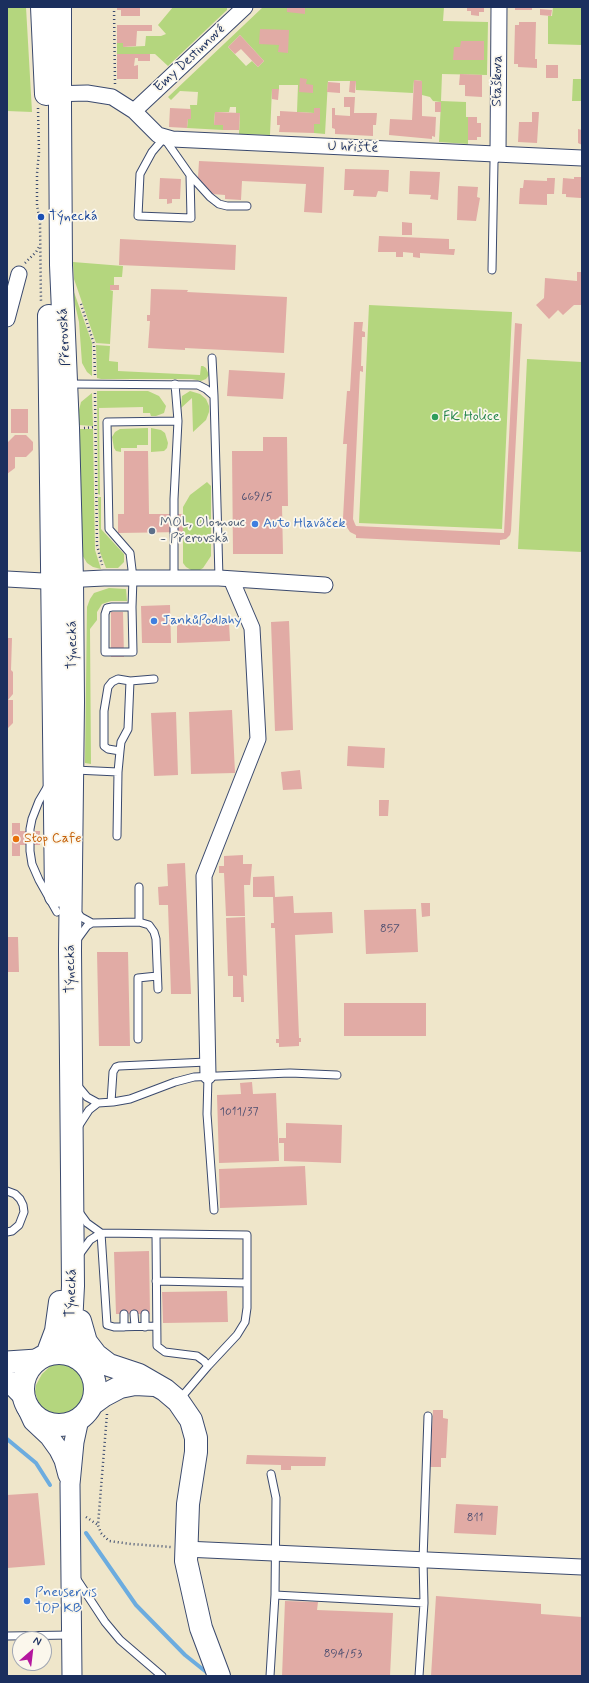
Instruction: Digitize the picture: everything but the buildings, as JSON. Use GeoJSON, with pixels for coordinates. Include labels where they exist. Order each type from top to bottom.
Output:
{"type":"FeatureCollection","features":[{"type":"Feature","properties":{"kind":"main road","name":"Přerovská"},"geometry":{"type":"LineString","coordinates":[[42,7],[61,264],[59,385],[63,580]]}},
{"type":"Feature","properties":{"kind":"main road","name":"Přerovská"},"geometry":{"type":"LineString","coordinates":[[48,97],[60,7]]}},
{"type":"Feature","properties":{"kind":"main road","name":"Týnecká"},"geometry":{"type":"LineString","coordinates":[[19,1394],[26,1373],[42,1358],[53,1342],[57,1327],[60,1298],[64,907],[63,580]]}},
{"type":"Feature","properties":{"kind":"main road","name":"Týnecká"},"geometry":{"type":"LineString","coordinates":[[64,907],[70,950],[73,1202],[72,1343],[95,1386],[93,1412]]}},
{"type":"Feature","properties":{"kind":"main road"},"geometry":{"type":"LineString","coordinates":[[73,1276],[84,1334],[90,1349],[109,1365],[139,1376],[165,1390],[178,1401],[190,1420],[196,1438],[195,1462],[188,1504],[185,1549],[188,1574],[196,1609],[206,1644],[219,1676]]}},
{"type":"Feature","properties":{"kind":"main road"},"geometry":{"type":"LineString","coordinates":[[7,1362],[42,1358],[63,1353],[111,1379],[141,1381],[155,1385]]}},
{"type":"Feature","properties":{"kind":"main road"},"geometry":{"type":"LineString","coordinates":[[19,1394],[40,1420],[51,1425],[66,1425],[93,1412],[103,1396],[120,1387],[135,1384],[155,1385]]}},
{"type":"Feature","properties":{"kind":"street","name":"Emy Destinnové"},"geometry":{"type":"LineString","coordinates":[[134,111],[245,7]]}},
{"type":"Feature","properties":{"kind":"street","name":"Staškova"},"geometry":{"type":"LineString","coordinates":[[498,154],[499,7]]}},
{"type":"Feature","properties":{"kind":"street"},"geometry":{"type":"LineString","coordinates":[[48,97],[87,93],[112,97],[134,111],[156,133],[164,138]]}},
{"type":"Feature","properties":{"kind":"street","name":"U hřiště"},"geometry":{"type":"LineString","coordinates":[[164,138],[189,141],[582,158]]}},
{"type":"Feature","properties":{"kind":"street"},"geometry":{"type":"LineString","coordinates":[[7,319],[19,274]]}},
{"type":"Feature","properties":{"kind":"street"},"geometry":{"type":"LineString","coordinates":[[7,579],[63,580],[225,578],[324,585]]}},
{"type":"Feature","properties":{"kind":"street"},"geometry":{"type":"LineString","coordinates":[[208,1069],[204,876],[258,738],[252,628],[225,578]]}},
{"type":"Feature","properties":{"kind":"street","name":"Týnecká"},"geometry":{"type":"LineString","coordinates":[[19,1394],[33,1421],[49,1436],[59,1450],[64,1460],[70,1484]]}},
{"type":"Feature","properties":{"kind":"street","name":"Týnecká"},"geometry":{"type":"LineString","coordinates":[[72,1676],[70,1484],[74,1442],[93,1412]]}},
{"type":"Feature","properties":{"kind":"street"},"geometry":{"type":"LineString","coordinates":[[185,1549],[582,1567]]}},
{"type":"Feature","properties":{"kind":"lane"},"geometry":{"type":"LineString","coordinates":[[190,174],[191,218],[138,216],[140,174],[152,152],[164,138],[190,174],[210,197],[219,204],[227,206],[247,206]]}},
{"type":"Feature","properties":{"kind":"lane"},"geometry":{"type":"LineString","coordinates":[[492,270],[494,162],[498,154]]}},
{"type":"Feature","properties":{"kind":"lane"},"geometry":{"type":"LineString","coordinates":[[212,358],[225,578]]}},
{"type":"Feature","properties":{"kind":"lane"},"geometry":{"type":"LineString","coordinates":[[174,578],[174,499],[178,421],[175,384]]}},
{"type":"Feature","properties":{"kind":"lane"},"geometry":{"type":"LineString","coordinates":[[59,385],[198,385],[206,389],[214,396]]}},
{"type":"Feature","properties":{"kind":"lane"},"geometry":{"type":"LineString","coordinates":[[132,607],[107,608],[104,614],[105,652],[133,652],[133,578],[130,553],[109,530],[107,422],[178,421]]}},
{"type":"Feature","properties":{"kind":"lane"},"geometry":{"type":"LineString","coordinates":[[120,751],[108,749],[104,746],[104,711],[108,687],[112,682],[118,679],[154,679]]}},
{"type":"Feature","properties":{"kind":"lane"},"geometry":{"type":"LineString","coordinates":[[117,836],[118,772],[121,742],[128,729],[130,680]]}},
{"type":"Feature","properties":{"kind":"lane"},"geometry":{"type":"LineString","coordinates":[[118,772],[64,773],[44,792],[35,810],[30,829],[30,851],[32,864],[39,880],[64,907],[92,923],[139,922],[149,925],[154,932],[156,939],[158,990]]}},
{"type":"Feature","properties":{"kind":"lane"},"geometry":{"type":"LineString","coordinates":[[139,887],[139,922]]}},
{"type":"Feature","properties":{"kind":"lane"},"geometry":{"type":"LineString","coordinates":[[70,950],[82,932],[92,923]]}},
{"type":"Feature","properties":{"kind":"lane"},"geometry":{"type":"LineString","coordinates":[[138,1039],[138,978],[157,976]]}},
{"type":"Feature","properties":{"kind":"lane"},"geometry":{"type":"LineString","coordinates":[[111,1102],[113,1072],[116,1067],[124,1065],[337,1075]]}},
{"type":"Feature","properties":{"kind":"lane"},"geometry":{"type":"LineString","coordinates":[[72,1137],[89,1110],[98,1103],[130,1099],[175,1082],[194,1077],[208,1069]]}},
{"type":"Feature","properties":{"kind":"lane"},"geometry":{"type":"LineString","coordinates":[[208,1069],[207,1114],[214,1210]]}},
{"type":"Feature","properties":{"kind":"lane"},"geometry":{"type":"LineString","coordinates":[[72,1078],[84,1094],[98,1103]]}},
{"type":"Feature","properties":{"kind":"lane"},"geometry":{"type":"LineString","coordinates":[[7,1191],[15,1194],[20,1199],[24,1212],[19,1225],[12,1231],[7,1232]]}},
{"type":"Feature","properties":{"kind":"lane"},"geometry":{"type":"LineString","coordinates":[[73,1202],[87,1223],[102,1233]]}},
{"type":"Feature","properties":{"kind":"lane"},"geometry":{"type":"LineString","coordinates":[[102,1233],[106,1324],[111,1327],[156,1326]]}},
{"type":"Feature","properties":{"kind":"lane"},"geometry":{"type":"LineString","coordinates":[[73,1276],[86,1243],[93,1237],[102,1233],[247,1235],[246,1313],[241,1329],[178,1401]]}},
{"type":"Feature","properties":{"kind":"lane"},"geometry":{"type":"LineString","coordinates":[[156,1234],[157,1346],[160,1350],[177,1355],[197,1356],[208,1366]]}},
{"type":"Feature","properties":{"kind":"lane"},"geometry":{"type":"LineString","coordinates":[[156,1281],[247,1283]]}},
{"type":"Feature","properties":{"kind":"lane"},"geometry":{"type":"LineString","coordinates":[[124,1314],[124,1327]]}},
{"type":"Feature","properties":{"kind":"lane"},"geometry":{"type":"LineString","coordinates":[[134,1314],[135,1326]]}},
{"type":"Feature","properties":{"kind":"lane"},"geometry":{"type":"LineString","coordinates":[[145,1314],[145,1327]]}},
{"type":"Feature","properties":{"kind":"lane"},"geometry":{"type":"LineString","coordinates":[[419,1676],[424,1603],[423,1560],[428,1416]]}},
{"type":"Feature","properties":{"kind":"lane"},"geometry":{"type":"LineString","coordinates":[[270,1676],[276,1553],[276,1498],[271,1474]]}},
{"type":"Feature","properties":{"kind":"lane"},"geometry":{"type":"LineString","coordinates":[[71,1570],[98,1611],[120,1640],[162,1676]]}},
{"type":"Feature","properties":{"kind":"lane"},"geometry":{"type":"LineString","coordinates":[[275,1594],[424,1603]]}},
{"type":"Feature","properties":{"kind":"lane"},"geometry":{"type":"LineString","coordinates":[[7,1636],[72,1635]]}},
{"type":"Feature","properties":{"kind":"path"},"geometry":{"type":"LineString","coordinates":[[112,97],[115,87],[114,7]]}},
{"type":"Feature","properties":{"kind":"path"},"geometry":{"type":"LineString","coordinates":[[41,307],[40,222],[37,205],[39,152],[48,97]]}},
{"type":"Feature","properties":{"kind":"path"},"geometry":{"type":"LineString","coordinates":[[19,274],[24,263],[36,252],[40,245]]}},
{"type":"Feature","properties":{"kind":"path"},"geometry":{"type":"LineString","coordinates":[[95,392],[97,545],[103,568]]}},
{"type":"Feature","properties":{"kind":"path"},"geometry":{"type":"LineString","coordinates":[[79,428],[95,427]]}},
{"type":"Feature","properties":{"kind":"path"},"geometry":{"type":"LineString","coordinates":[[93,1412],[98,1525],[101,1533],[109,1540],[132,1544],[185,1549]]}},
{"type":"Feature","properties":{"kind":"green space"},"geometry":{"type":"Polygon","coordinates":[[[7,7],[26,7],[32,112],[7,111],[7,7]]]}},
{"type":"Feature","properties":{"kind":"green space"},"geometry":{"type":"Polygon","coordinates":[[[173,7],[227,7],[227,10],[168,66],[155,54],[117,54],[117,43],[123,43],[124,47],[145,46],[146,36],[161,36],[166,34],[158,25],[173,7]]]}},
{"type":"Feature","properties":{"kind":"green space"},"geometry":{"type":"Polygon","coordinates":[[[263,7],[444,7],[443,21],[488,22],[487,75],[442,74],[441,101],[466,102],[466,117],[468,117],[468,144],[439,142],[441,102],[433,101],[430,97],[422,95],[422,81],[414,80],[413,93],[356,90],[356,81],[328,81],[325,134],[314,133],[314,124],[320,124],[320,108],[314,108],[314,113],[297,112],[298,85],[279,85],[279,89],[272,89],[270,135],[239,134],[240,113],[236,113],[236,107],[230,107],[229,112],[215,112],[214,125],[223,125],[223,130],[187,128],[188,119],[191,118],[190,105],[197,105],[198,92],[180,91],[171,100],[168,97],[263,7]],[[240,35],[228,47],[246,66],[252,61],[258,67],[264,61],[240,35]]]}},
{"type":"Feature","properties":{"kind":"green space"},"geometry":{"type":"Polygon","coordinates":[[[553,7],[582,7],[582,45],[548,44],[548,16],[552,16],[553,7]]]}},
{"type":"Feature","properties":{"kind":"green space"},"geometry":{"type":"Polygon","coordinates":[[[573,79],[582,79],[582,101],[572,101],[573,79]]]}},
{"type":"Feature","properties":{"kind":"green space"},"geometry":{"type":"Polygon","coordinates":[[[73,262],[123,266],[122,277],[114,277],[114,285],[110,285],[110,290],[113,291],[110,344],[96,343],[74,279],[73,262]]]}},
{"type":"Feature","properties":{"kind":"green space"},"geometry":{"type":"Polygon","coordinates":[[[69,278],[92,343],[92,376],[87,372],[82,363],[79,322],[69,278]]]}},
{"type":"Feature","properties":{"kind":"green space","name":"FK Holice"},"geometry":{"type":"Polygon","coordinates":[[[369,305],[512,312],[502,529],[359,523],[369,305]]]}},
{"type":"Feature","properties":{"kind":"green space"},"geometry":{"type":"Polygon","coordinates":[[[96,345],[110,346],[109,361],[118,362],[118,371],[200,375],[201,366],[203,366],[206,368],[209,375],[206,379],[201,381],[192,379],[97,378],[96,345]]]}},
{"type":"Feature","properties":{"kind":"green space"},"geometry":{"type":"Polygon","coordinates":[[[527,359],[582,362],[582,552],[518,549],[527,359]]]}},
{"type":"Feature","properties":{"kind":"green space"},"geometry":{"type":"Polygon","coordinates":[[[97,391],[148,391],[159,396],[166,406],[164,413],[156,416],[151,416],[150,413],[143,413],[143,407],[99,408],[100,495],[98,494],[97,391]]]}},
{"type":"Feature","properties":{"kind":"green space"},"geometry":{"type":"Polygon","coordinates":[[[190,391],[200,394],[206,399],[209,406],[209,412],[206,420],[193,432],[192,398],[181,408],[182,396],[190,391]]]}},
{"type":"Feature","properties":{"kind":"green space"},"geometry":{"type":"Polygon","coordinates":[[[92,393],[93,426],[79,425],[79,410],[81,402],[92,393]]]}},
{"type":"Feature","properties":{"kind":"green space"},"geometry":{"type":"Polygon","coordinates":[[[148,428],[148,445],[137,445],[137,448],[121,448],[121,452],[116,451],[114,448],[112,437],[115,432],[120,429],[148,428]]]}},
{"type":"Feature","properties":{"kind":"green space"},"geometry":{"type":"Polygon","coordinates":[[[151,428],[161,430],[165,433],[168,443],[167,448],[164,451],[151,452],[151,428]]]}},
{"type":"Feature","properties":{"kind":"green space"},"geometry":{"type":"Polygon","coordinates":[[[79,429],[93,429],[95,550],[101,569],[93,567],[87,563],[81,553],[79,429]]]}},
{"type":"Feature","properties":{"kind":"green space"},"geometry":{"type":"Polygon","coordinates":[[[207,482],[211,486],[211,556],[203,568],[198,571],[193,571],[186,567],[183,563],[183,507],[190,495],[207,482]]]}},
{"type":"Feature","properties":{"kind":"green space"},"geometry":{"type":"Polygon","coordinates":[[[98,497],[101,497],[101,529],[124,554],[124,562],[118,568],[106,568],[100,552],[98,497]]]}},
{"type":"Feature","properties":{"kind":"green space"},"geometry":{"type":"Polygon","coordinates":[[[109,588],[126,589],[127,601],[111,601],[102,604],[97,612],[97,620],[90,629],[91,764],[85,763],[87,607],[94,593],[109,588]]]}},
{"type":"Feature","properties":{"kind":"green space"},"geometry":{"type":"Polygon","coordinates":[[[57,1360],[63,1361],[75,1367],[81,1373],[87,1385],[86,1398],[83,1404],[74,1413],[68,1415],[55,1415],[43,1409],[39,1404],[35,1392],[36,1385],[42,1374],[57,1360]]]}},
{"type":"Feature","properties":{"kind":"waterway"},"geometry":{"type":"LineString","coordinates":[[7,1439],[36,1463],[50,1485]]}},
{"type":"Feature","properties":{"kind":"waterway"},"geometry":{"type":"LineString","coordinates":[[86,1533],[136,1605],[185,1655],[210,1675]]}},
{"type":"Feature","properties":{"kind":"place","name":"Týnecká"},"geometry":{"type":"Point","coordinates":[41,217]}},
{"type":"Feature","properties":{"kind":"place","name":"FK Holice"},"geometry":{"type":"Point","coordinates":[435,417]}},
{"type":"Feature","properties":{"kind":"place","name":"Auto Hlaváček"},"geometry":{"type":"Point","coordinates":[255,524]}},
{"type":"Feature","properties":{"kind":"place","name":"MOL, Olomouc - Přerovská"},"geometry":{"type":"Point","coordinates":[152,531]}},
{"type":"Feature","properties":{"kind":"place","name":"JankůPodlahy"},"geometry":{"type":"Point","coordinates":[154,621]}},
{"type":"Feature","properties":{"kind":"place","name":"Stop Cafe"},"geometry":{"type":"Point","coordinates":[16,839]}},
{"type":"Feature","properties":{"kind":"place","name":"Pneuservis TOP KB"},"geometry":{"type":"Point","coordinates":[27,1601]}}]}
